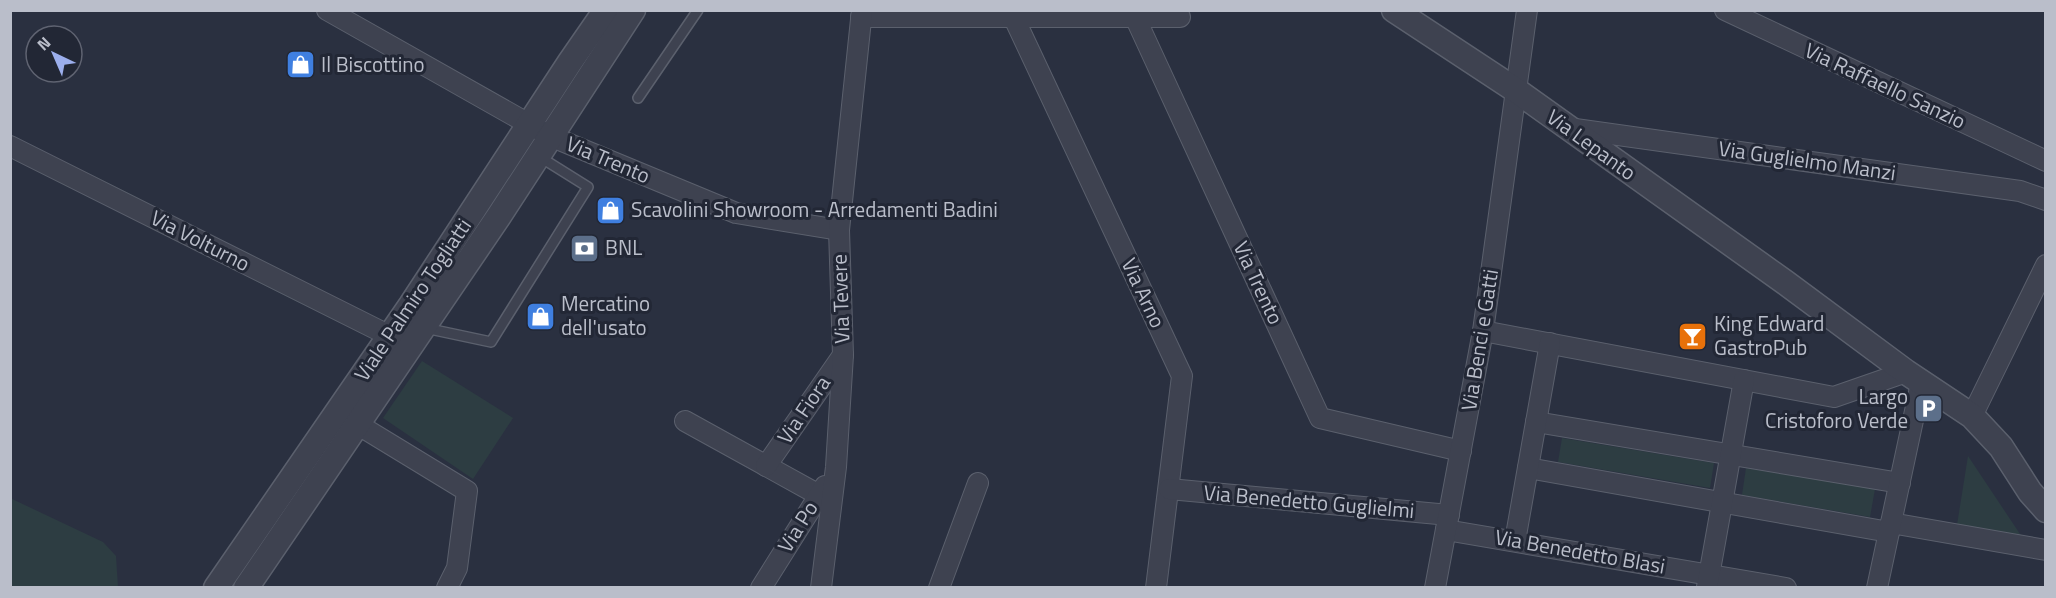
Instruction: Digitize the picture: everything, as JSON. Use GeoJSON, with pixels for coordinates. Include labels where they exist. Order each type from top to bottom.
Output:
{"type":"FeatureCollection","features":[{"type":"Feature","properties":{"kind":"street","name":"Via Trento"},"geometry":{"type":"LineString","coordinates":[[327,10],[530,124],[544,146],[736,213],[838,230]]}},
{"type":"Feature","properties":{"kind":"street","name":"Viale Palmiro Togliatti"},"geometry":{"type":"LineString","coordinates":[[246,588],[357,424],[530,124],[606,10]]}},
{"type":"Feature","properties":{"kind":"street","name":"Viale Palmiro Togliatti"},"geometry":{"type":"LineString","coordinates":[[216,588],[499,216],[633,10]]}},
{"type":"Feature","properties":{"kind":"street","name":"Via Lepanto"},"geometry":{"type":"LineString","coordinates":[[1395,10],[1516,91],[1914,377]]}},
{"type":"Feature","properties":{"kind":"street","name":"Via Benci e Gatti"},"geometry":{"type":"LineString","coordinates":[[1435,588],[1483,330],[1527,10]]}},
{"type":"Feature","properties":{"kind":"street","name":"Via Raffaello Sanzio"},"geometry":{"type":"LineString","coordinates":[[1725,10],[2046,160]]}},
{"type":"Feature","properties":{"kind":"street"},"geometry":{"type":"LineString","coordinates":[[861,14],[1013,16],[1135,14],[1180,17]]}},
{"type":"Feature","properties":{"kind":"street","name":"Via Tevere"},"geometry":{"type":"LineString","coordinates":[[821,588],[836,467],[843,355],[838,230],[861,14]]}},
{"type":"Feature","properties":{"kind":"street","name":"Via Trento"},"geometry":{"type":"LineString","coordinates":[[1135,14],[1320,418],[1461,451]]}},
{"type":"Feature","properties":{"kind":"street","name":"Via Arno"},"geometry":{"type":"LineString","coordinates":[[1013,16],[1182,376],[1156,588]]}},
{"type":"Feature","properties":{"kind":"street","name":"Via Guglielmo Manzi"},"geometry":{"type":"LineString","coordinates":[[1568,128],[2020,191],[2046,200]]}},
{"type":"Feature","properties":{"kind":"street","name":"Via Volturno"},"geometry":{"type":"LineString","coordinates":[[10,146],[408,337]]}},
{"type":"Feature","properties":{"kind":"street"},"geometry":{"type":"LineString","coordinates":[[1972,416],[2046,265]]}},
{"type":"Feature","properties":{"kind":"street"},"geometry":{"type":"LineString","coordinates":[[1483,330],[1834,397],[1914,377],[1972,416],[2001,447],[2038,501],[2046,524]]}},
{"type":"Feature","properties":{"kind":"street"},"geometry":{"type":"LineString","coordinates":[[1515,541],[1550,343]]}},
{"type":"Feature","properties":{"kind":"street","name":"Via Fiora"},"geometry":{"type":"LineString","coordinates":[[766,466],[843,355]]}},
{"type":"Feature","properties":{"kind":"street"},"geometry":{"type":"LineString","coordinates":[[1877,588],[1900,483],[1914,377]]}},
{"type":"Feature","properties":{"kind":"street"},"geometry":{"type":"LineString","coordinates":[[1707,581],[1744,380]]}},
{"type":"Feature","properties":{"kind":"street"},"geometry":{"type":"LineString","coordinates":[[685,421],[819,495]]}},
{"type":"Feature","properties":{"kind":"street"},"geometry":{"type":"LineString","coordinates":[[1536,423],[1900,483]]}},
{"type":"Feature","properties":{"kind":"street"},"geometry":{"type":"LineString","coordinates":[[357,424],[467,492],[457,568],[447,588]]}},
{"type":"Feature","properties":{"kind":"street","name":"Via Po"},"geometry":{"type":"LineString","coordinates":[[761,588],[836,467]]}},
{"type":"Feature","properties":{"kind":"street"},"geometry":{"type":"LineString","coordinates":[[1528,468],[1721,502],[2046,550]]}},
{"type":"Feature","properties":{"kind":"street"},"geometry":{"type":"LineString","coordinates":[[939,588],[978,483]]}},
{"type":"Feature","properties":{"kind":"street","name":"Via Benedetto Guglielmi"},"geometry":{"type":"LineString","coordinates":[[1169,489],[1448,522]]}},
{"type":"Feature","properties":{"kind":"street","name":"Via Benedetto Blasi"},"geometry":{"type":"LineString","coordinates":[[1448,522],[1515,541],[1707,581],[1786,588]]}},
{"type":"Feature","properties":{"kind":"lane"},"geometry":{"type":"LineString","coordinates":[[638,98],[698,10]]}},
{"type":"Feature","properties":{"kind":"lane"},"geometry":{"type":"LineString","coordinates":[[408,337],[491,342],[588,187],[544,146]]}},
{"type":"Feature","properties":{"kind":"shaded area"},"geometry":{"type":"Polygon","coordinates":[[[422,361],[513,418],[473,479],[383,418],[422,361]]]}},
{"type":"Feature","properties":{"kind":"shaded area"},"geometry":{"type":"Polygon","coordinates":[[[1562,438],[1714,463],[1710,488],[1558,462],[1562,438]]]}},
{"type":"Feature","properties":{"kind":"shaded area"},"geometry":{"type":"Polygon","coordinates":[[[1968,456],[2024,540],[1957,525],[1968,456]]]}},
{"type":"Feature","properties":{"kind":"shaded area"},"geometry":{"type":"Polygon","coordinates":[[[1746,468],[1875,489],[1870,517],[1742,495],[1746,468]]]}},
{"type":"Feature","properties":{"kind":"shaded area"},"geometry":{"type":"Polygon","coordinates":[[[10,498],[103,542],[116,556],[118,587],[11,587],[10,498]]]}},
{"type":"Feature","properties":{"kind":"place","name":"Il Biscottino"},"geometry":{"type":"Point","coordinates":[300,65]}},
{"type":"Feature","properties":{"kind":"place","name":"Scavolini Showroom - Arredamenti Badini"},"geometry":{"type":"Point","coordinates":[610,210]}},
{"type":"Feature","properties":{"kind":"place","name":"BNL"},"geometry":{"type":"Point","coordinates":[584,248]}},
{"type":"Feature","properties":{"kind":"place","name":"Mercatino dell'usato"},"geometry":{"type":"Point","coordinates":[540,316]}},
{"type":"Feature","properties":{"kind":"place","name":"King Edward GastroPub"},"geometry":{"type":"Point","coordinates":[1693,336]}},
{"type":"Feature","properties":{"kind":"place","name":"Largo Cristoforo Verde"},"geometry":{"type":"Point","coordinates":[1929,409]}}]}
